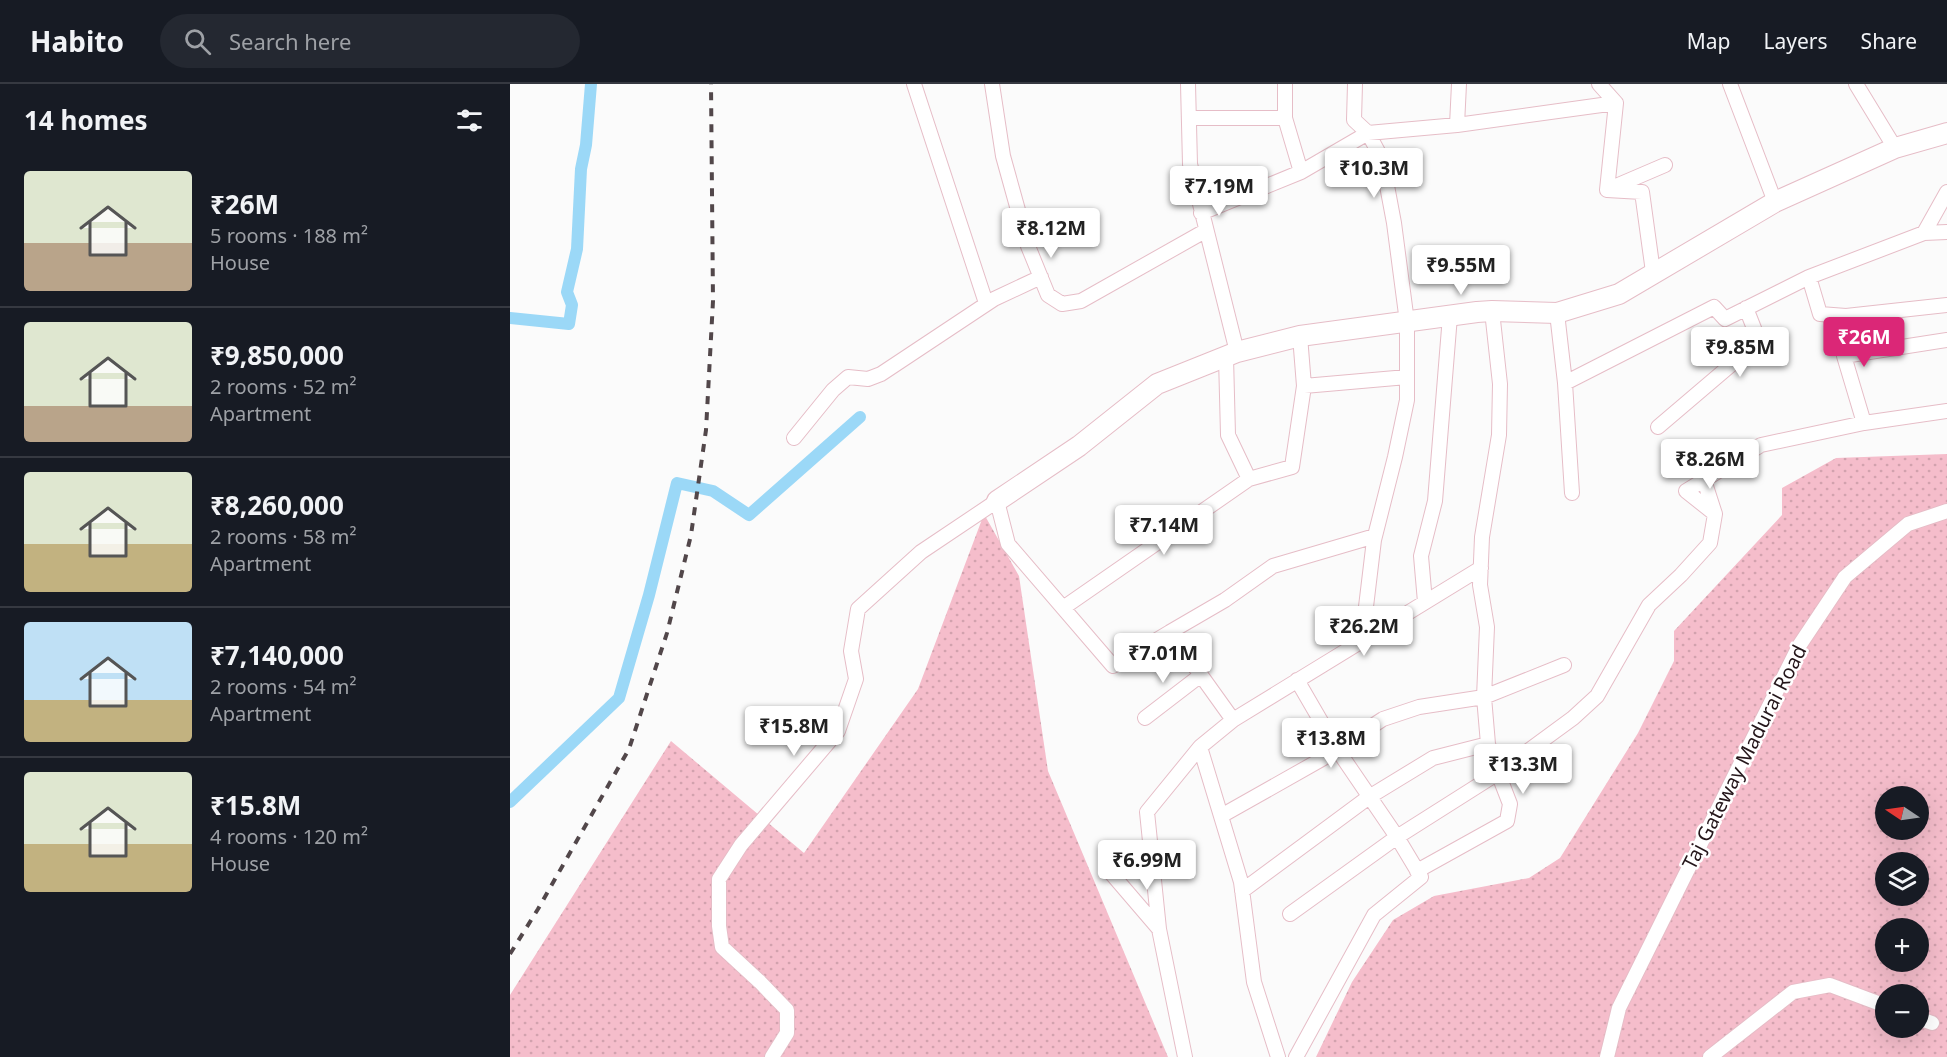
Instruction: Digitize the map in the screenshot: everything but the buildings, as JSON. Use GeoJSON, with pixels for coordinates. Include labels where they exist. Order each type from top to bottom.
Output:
{"type":"FeatureCollection","features":[{"type":"Feature","properties":{"kind":"street"},"geometry":{"type":"LineString","coordinates":[[914,84],[987,303]]}},
{"type":"Feature","properties":{"kind":"street"},"geometry":{"type":"LineString","coordinates":[[992,84],[1003,156],[1028,246],[1048,295],[1062,304],[1081,301],[1206,231]]}},
{"type":"Feature","properties":{"kind":"street"},"geometry":{"type":"LineString","coordinates":[[1188,84],[1190,164],[1232,355],[1228,435],[1249,479]]}},
{"type":"Feature","properties":{"kind":"street"},"geometry":{"type":"LineString","coordinates":[[1285,84],[1285,118],[1301,172]]}},
{"type":"Feature","properties":{"kind":"street"},"geometry":{"type":"LineString","coordinates":[[1355,84],[1354,120],[1368,132],[1382,159],[1394,223],[1407,322],[1407,400],[1375,536],[1362,640]]}},
{"type":"Feature","properties":{"kind":"street"},"geometry":{"type":"LineString","coordinates":[[1457,125],[1459,84]]}},
{"type":"Feature","properties":{"kind":"street"},"geometry":{"type":"LineString","coordinates":[[1599,84],[1616,103],[1607,190]]}},
{"type":"Feature","properties":{"kind":"street"},"geometry":{"type":"LineString","coordinates":[[1730,84],[1775,202]]}},
{"type":"Feature","properties":{"kind":"street"},"geometry":{"type":"LineString","coordinates":[[1856,84],[1895,148]]}},
{"type":"Feature","properties":{"kind":"street"},"geometry":{"type":"LineString","coordinates":[[1201,213],[1301,172],[1368,132],[1457,125],[1616,103]]}},
{"type":"Feature","properties":{"kind":"street"},"geometry":{"type":"LineString","coordinates":[[1189,118],[1285,118]]}},
{"type":"Feature","properties":{"kind":"street"},"geometry":{"type":"LineString","coordinates":[[772,1057],[788,1033],[787,1010],[722,947],[718,926],[719,879],[741,845],[838,731],[856,679],[851,651],[858,609],[921,552],[1079,446],[1157,384],[1232,355],[1300,336],[1492,310],[1557,313],[1619,294],[1775,202],[1895,148],[1947,133]]}},
{"type":"Feature","properties":{"kind":"street"},"geometry":{"type":"LineString","coordinates":[[1607,190],[1665,165]]}},
{"type":"Feature","properties":{"kind":"street"},"geometry":{"type":"LineString","coordinates":[[1607,190],[1642,192],[1653,272]]}},
{"type":"Feature","properties":{"kind":"street"},"geometry":{"type":"LineString","coordinates":[[1924,233],[1947,192]]}},
{"type":"Feature","properties":{"kind":"street"},"geometry":{"type":"LineString","coordinates":[[1564,383],[1714,307],[1725,319],[1809,277],[1924,233],[1947,232]]}},
{"type":"Feature","properties":{"kind":"street"},"geometry":{"type":"LineString","coordinates":[[794,438],[840,383],[848,377],[868,379],[881,374],[987,303],[1041,277]]}},
{"type":"Feature","properties":{"kind":"street"},"geometry":{"type":"LineString","coordinates":[[1809,277],[1820,314],[1846,315],[1947,305]]}},
{"type":"Feature","properties":{"kind":"street"},"geometry":{"type":"LineString","coordinates":[[1658,427],[1759,341],[1746,308]]}},
{"type":"Feature","properties":{"kind":"street"},"geometry":{"type":"LineString","coordinates":[[1417,871],[1507,821],[1510,804],[1488,744],[1484,697],[1487,627],[1480,585],[1482,537],[1499,435],[1500,384],[1492,310]]}},
{"type":"Feature","properties":{"kind":"street"},"geometry":{"type":"LineString","coordinates":[[1557,313],[1572,493]]}},
{"type":"Feature","properties":{"kind":"street"},"geometry":{"type":"LineString","coordinates":[[1846,315],[1844,356],[1864,423]]}},
{"type":"Feature","properties":{"kind":"street"},"geometry":{"type":"LineString","coordinates":[[1425,602],[1420,556],[1435,501],[1450,316]]}},
{"type":"Feature","properties":{"kind":"street"},"geometry":{"type":"LineString","coordinates":[[1063,608],[1249,479],[1292,467],[1304,386],[1300,336]]}},
{"type":"Feature","properties":{"kind":"street"},"geometry":{"type":"LineString","coordinates":[[1844,356],[1947,340]]}},
{"type":"Feature","properties":{"kind":"street"},"geometry":{"type":"LineString","coordinates":[[1304,386],[1407,376]]}},
{"type":"Feature","properties":{"kind":"street"},"geometry":{"type":"LineString","coordinates":[[1715,514],[1686,491],[1761,445],[1864,423],[1947,411]]}},
{"type":"Feature","properties":{"kind":"street"},"geometry":{"type":"LineString","coordinates":[[1290,914],[1396,837],[1498,773],[1573,718],[1597,696],[1649,605],[1710,543],[1715,514],[1704,480]]}},
{"type":"Feature","properties":{"kind":"street"},"geometry":{"type":"LineString","coordinates":[[997,501],[1008,544],[1113,666],[1225,600],[1273,566],[1375,536]]}},
{"type":"Feature","properties":{"kind":"street","name":"Taj Gateway Madurai Road"},"geometry":{"type":"LineString","coordinates":[[1607,1057],[1618,1008],[1799,646],[1845,577],[1908,524],[1947,511]]}},
{"type":"Feature","properties":{"kind":"street"},"geometry":{"type":"LineString","coordinates":[[1185,1057],[1159,929],[1147,812],[1200,747],[1233,720],[1481,568]]}},
{"type":"Feature","properties":{"kind":"street"},"geometry":{"type":"LineString","coordinates":[[1170,632],[1233,720]]}},
{"type":"Feature","properties":{"kind":"street"},"geometry":{"type":"LineString","coordinates":[[1221,816],[1337,749],[1383,719],[1419,707],[1484,697],[1564,665]]}},
{"type":"Feature","properties":{"kind":"street"},"geometry":{"type":"LineString","coordinates":[[1145,718],[1201,675]]}},
{"type":"Feature","properties":{"kind":"street"},"geometry":{"type":"LineString","coordinates":[[1296,1057],[1374,915],[1421,877],[1337,749],[1297,680]]}},
{"type":"Feature","properties":{"kind":"street"},"geometry":{"type":"LineString","coordinates":[[1242,891],[1369,797],[1432,758],[1488,744]]}},
{"type":"Feature","properties":{"kind":"street"},"geometry":{"type":"LineString","coordinates":[[1200,747],[1241,882],[1254,982],[1278,1057]]}},
{"type":"Feature","properties":{"kind":"street"},"geometry":{"type":"LineString","coordinates":[[1111,873],[1159,929]]}},
{"type":"Feature","properties":{"kind":"street"},"geometry":{"type":"LineString","coordinates":[[1710,1057],[1793,992],[1830,985],[1875,1002]]}},
{"type":"Feature","properties":{"kind":"shaded area"},"geometry":{"type":"Polygon","coordinates":[[[1947,454],[1947,1057],[1316,1057],[1352,982],[1393,920],[1434,896],[1529,878],[1560,858],[1638,733],[1674,661],[1674,631],[1782,515],[1782,488],[1836,458],[1947,454]]]}},
{"type":"Feature","properties":{"kind":"shaded area"},"geometry":{"type":"Polygon","coordinates":[[[984,514],[1019,576],[1048,771],[1168,1057],[510,1057],[510,995],[671,741],[804,853],[918,689],[984,514]]]}},
{"type":"Feature","properties":{"kind":"waterway"},"geometry":{"type":"LineString","coordinates":[[510,318],[569,324],[572,305],[567,292],[577,249],[581,169],[586,145],[591,84]]}},
{"type":"Feature","properties":{"kind":"waterway"},"geometry":{"type":"LineString","coordinates":[[510,802],[619,698],[649,595],[677,483],[713,491],[749,515],[860,417]]}},
{"type":"Feature","properties":{"kind":"railway"},"geometry":{"type":"LineString","coordinates":[[510,954],[629,749],[667,633],[691,535],[706,430],[713,301],[711,84]]}}]}
